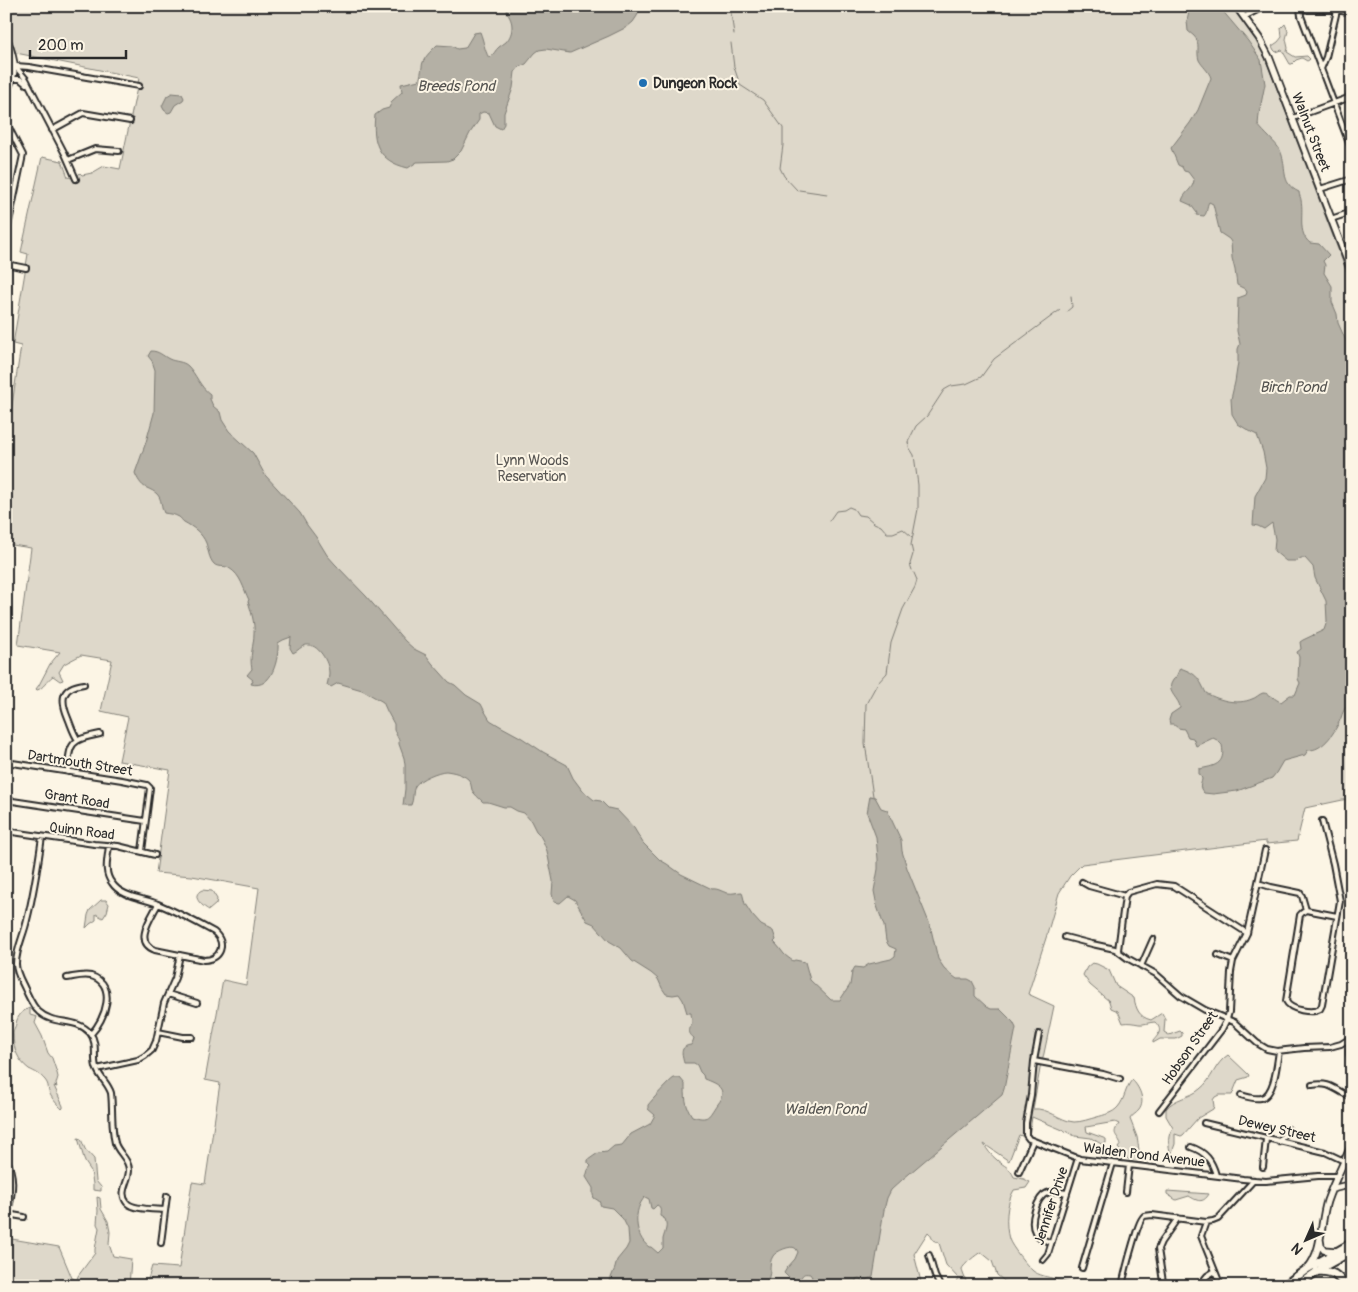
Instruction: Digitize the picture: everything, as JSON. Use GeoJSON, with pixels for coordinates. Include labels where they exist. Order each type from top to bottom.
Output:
{"type":"FeatureCollection","features":[{"type":"Feature","properties":{"kind":"highway"},"geometry":{"type":"LineString","coordinates":[[1297,1286],[1352,1243]]}},
{"type":"Feature","properties":{"kind":"highway"},"geometry":{"type":"LineString","coordinates":[[1284,1286],[1307,1268],[1339,1254],[1352,1251]]}},
{"type":"Feature","properties":{"kind":"highway"},"geometry":{"type":"LineString","coordinates":[[1339,1254],[1336,1270],[1346,1286]]}},
{"type":"Feature","properties":{"kind":"highway"},"geometry":{"type":"LineString","coordinates":[[1317,1271],[1329,1271],[1339,1277]]}},
{"type":"Feature","properties":{"kind":"main road","name":"Walnut Street"},"geometry":{"type":"LineString","coordinates":[[1236,6],[1259,38],[1269,57],[1352,273]]}},
{"type":"Feature","properties":{"kind":"main road"},"geometry":{"type":"LineString","coordinates":[[6,36],[15,66],[13,78],[7,90]]}},
{"type":"Feature","properties":{"kind":"main road"},"geometry":{"type":"LineString","coordinates":[[1307,1268],[1316,1257],[1325,1209],[1337,1176],[1352,1144]]}},
{"type":"Feature","properties":{"kind":"main road"},"geometry":{"type":"LineString","coordinates":[[1332,1189],[1344,1186],[1352,1189]]}},
{"type":"Feature","properties":{"kind":"main road"},"geometry":{"type":"LineString","coordinates":[[1320,1238],[1321,1246],[1324,1250],[1339,1254]]}},
{"type":"Feature","properties":{"kind":"street"},"geometry":{"type":"LineString","coordinates":[[1244,17],[1265,6]]}},
{"type":"Feature","properties":{"kind":"street"},"geometry":{"type":"LineString","coordinates":[[1352,13],[1338,8],[1311,10],[1298,7],[1352,151]]}},
{"type":"Feature","properties":{"kind":"street"},"geometry":{"type":"LineString","coordinates":[[1321,68],[1326,57],[1338,8]]}},
{"type":"Feature","properties":{"kind":"street"},"geometry":{"type":"LineString","coordinates":[[15,66],[24,77],[68,160],[76,180]]}},
{"type":"Feature","properties":{"kind":"street"},"geometry":{"type":"LineString","coordinates":[[15,66],[29,66],[139,86]]}},
{"type":"Feature","properties":{"kind":"street"},"geometry":{"type":"LineString","coordinates":[[13,78],[20,79],[28,86]]}},
{"type":"Feature","properties":{"kind":"street"},"geometry":{"type":"LineString","coordinates":[[1292,118],[1350,99],[1352,86]]}},
{"type":"Feature","properties":{"kind":"street"},"geometry":{"type":"LineString","coordinates":[[52,130],[84,113],[130,121]]}},
{"type":"Feature","properties":{"kind":"street"},"geometry":{"type":"LineString","coordinates":[[6,122],[23,155],[6,236]]}},
{"type":"Feature","properties":{"kind":"street"},"geometry":{"type":"LineString","coordinates":[[68,160],[95,149],[119,151]]}},
{"type":"Feature","properties":{"kind":"street"},"geometry":{"type":"LineString","coordinates":[[1320,189],[1352,179]]}},
{"type":"Feature","properties":{"kind":"street"},"geometry":{"type":"LineString","coordinates":[[1331,218],[1352,212]]}},
{"type":"Feature","properties":{"kind":"street"},"geometry":{"type":"LineString","coordinates":[[6,264],[26,268]]}},
{"type":"Feature","properties":{"kind":"street"},"geometry":{"type":"LineString","coordinates":[[78,740],[64,710],[63,700],[71,687],[84,684]]}},
{"type":"Feature","properties":{"kind":"street"},"geometry":{"type":"LineString","coordinates":[[68,772],[71,748],[78,740],[100,734]]}},
{"type":"Feature","properties":{"kind":"street","name":"Dartmouth Street"},"geometry":{"type":"LineString","coordinates":[[6,762],[147,785],[150,788],[145,821]]}},
{"type":"Feature","properties":{"kind":"street","name":"Grant Road"},"geometry":{"type":"LineString","coordinates":[[6,800],[145,821]]}},
{"type":"Feature","properties":{"kind":"street"},"geometry":{"type":"LineString","coordinates":[[142,852],[145,821]]}},
{"type":"Feature","properties":{"kind":"street"},"geometry":{"type":"LineString","coordinates":[[1322,821],[1340,895],[1337,916],[1322,1005],[1320,1009],[1314,1012],[1289,1006],[1286,1001],[1300,915],[1306,910],[1337,916]]}},
{"type":"Feature","properties":{"kind":"street","name":"Quinn Road"},"geometry":{"type":"LineString","coordinates":[[6,832],[118,846],[154,855]]}},
{"type":"Feature","properties":{"kind":"street"},"geometry":{"type":"LineString","coordinates":[[42,837],[30,907],[17,952],[17,971],[30,1000],[38,1011],[52,1020],[77,1024],[90,1034],[95,1044],[97,1069],[111,1091],[115,1144],[129,1166],[123,1190],[125,1199],[134,1207],[164,1210]]}},
{"type":"Feature","properties":{"kind":"street"},"geometry":{"type":"LineString","coordinates":[[109,845],[106,867],[112,884],[119,891],[158,904],[214,932],[220,939],[221,945],[216,957],[203,960],[153,949],[148,946],[144,938],[145,932],[158,904]]}},
{"type":"Feature","properties":{"kind":"street","name":"Hobson Street"},"geometry":{"type":"LineString","coordinates":[[1159,1111],[1222,1029],[1227,1019],[1233,962],[1247,933],[1265,850]]}},
{"type":"Feature","properties":{"kind":"street"},"geometry":{"type":"LineString","coordinates":[[1082,882],[1089,886],[1125,896]]}},
{"type":"Feature","properties":{"kind":"street"},"geometry":{"type":"LineString","coordinates":[[1258,883],[1271,888],[1300,893],[1306,910]]}},
{"type":"Feature","properties":{"kind":"street"},"geometry":{"type":"LineString","coordinates":[[1118,950],[1125,896],[1128,892],[1157,884],[1174,886],[1247,933]]}},
{"type":"Feature","properties":{"kind":"street"},"geometry":{"type":"LineString","coordinates":[[1065,937],[1118,950],[1124,956],[1156,974],[1181,996],[1205,1010],[1234,1022],[1257,1043],[1267,1049],[1279,1051],[1330,1047],[1341,1044],[1352,1037]]}},
{"type":"Feature","properties":{"kind":"street"},"geometry":{"type":"LineString","coordinates":[[1140,966],[1154,939]]}},
{"type":"Feature","properties":{"kind":"street"},"geometry":{"type":"LineString","coordinates":[[97,1069],[142,1059],[153,1048],[164,1004],[175,978],[180,955]]}},
{"type":"Feature","properties":{"kind":"street"},"geometry":{"type":"LineString","coordinates":[[1218,955],[1233,962]]}},
{"type":"Feature","properties":{"kind":"street"},"geometry":{"type":"LineString","coordinates":[[67,978],[92,977],[100,982],[105,990],[104,1014],[99,1024],[90,1034]]}},
{"type":"Feature","properties":{"kind":"street"},"geometry":{"type":"LineString","coordinates":[[168,994],[197,1003]]}},
{"type":"Feature","properties":{"kind":"street"},"geometry":{"type":"LineString","coordinates":[[158,1032],[192,1037]]}},
{"type":"Feature","properties":{"kind":"street"},"geometry":{"type":"LineString","coordinates":[[1019,1172],[1033,1141],[1026,1136],[1026,1123],[1039,1034]]}},
{"type":"Feature","properties":{"kind":"street"},"geometry":{"type":"LineString","coordinates":[[1352,1042],[1348,1048],[1348,1054],[1352,1062]]}},
{"type":"Feature","properties":{"kind":"street"},"geometry":{"type":"LineString","coordinates":[[1241,1095],[1260,1098],[1267,1095],[1272,1087],[1279,1051]]}},
{"type":"Feature","properties":{"kind":"street"},"geometry":{"type":"LineString","coordinates":[[1034,1061],[1120,1079]]}},
{"type":"Feature","properties":{"kind":"street"},"geometry":{"type":"LineString","coordinates":[[1312,1085],[1332,1086],[1352,1097]]}},
{"type":"Feature","properties":{"kind":"street","name":"Dewey Street"},"geometry":{"type":"LineString","coordinates":[[1204,1123],[1326,1152],[1344,1161]]}},
{"type":"Feature","properties":{"kind":"street"},"geometry":{"type":"LineString","coordinates":[[1278,1142],[1288,1129]]}},
{"type":"Feature","properties":{"kind":"street"},"geometry":{"type":"LineString","coordinates":[[1263,1167],[1266,1139]]}},
{"type":"Feature","properties":{"kind":"street","name":"Walden Pond Avenue"},"geometry":{"type":"LineString","coordinates":[[1033,1141],[1078,1158],[1216,1176],[1266,1181],[1337,1176]]}},
{"type":"Feature","properties":{"kind":"street"},"geometry":{"type":"LineString","coordinates":[[1191,1147],[1199,1150],[1210,1160],[1216,1176]]}},
{"type":"Feature","properties":{"kind":"street"},"geometry":{"type":"LineString","coordinates":[[6,1157],[13,1177],[7,1214],[24,1218]]}},
{"type":"Feature","properties":{"kind":"street","name":"Jennifer Drive"},"geometry":{"type":"LineString","coordinates":[[1043,1260],[1048,1254],[1078,1158]]}},
{"type":"Feature","properties":{"kind":"street"},"geometry":{"type":"LineString","coordinates":[[1082,1268],[1113,1163]]}},
{"type":"Feature","properties":{"kind":"street"},"geometry":{"type":"LineString","coordinates":[[1126,1192],[1129,1165]]}},
{"type":"Feature","properties":{"kind":"street"},"geometry":{"type":"LineString","coordinates":[[1122,1286],[1126,1263],[1144,1216],[1152,1215],[1206,1222],[1213,1221],[1218,1219],[1254,1180]]}},
{"type":"Feature","properties":{"kind":"street"},"geometry":{"type":"LineString","coordinates":[[1051,1242],[1041,1239],[1034,1232],[1032,1223],[1034,1212],[1038,1200],[1045,1193],[1054,1191],[1067,1193]]}},
{"type":"Feature","properties":{"kind":"street"},"geometry":{"type":"LineString","coordinates":[[160,1243],[167,1196]]}},
{"type":"Feature","properties":{"kind":"street"},"geometry":{"type":"LineString","coordinates":[[1162,1284],[1158,1249],[1178,1218]]}},
{"type":"Feature","properties":{"kind":"street"},"geometry":{"type":"LineString","coordinates":[[1206,1222],[1202,1236],[1220,1286]]}},
{"type":"Feature","properties":{"kind":"street"},"geometry":{"type":"LineString","coordinates":[[929,1255],[940,1286]]}},
{"type":"Feature","properties":{"kind":"street"},"geometry":{"type":"LineString","coordinates":[[1199,1286],[1215,1271]]}},
{"type":"Feature","properties":{"kind":"green space","name":"Lynn Woods Reservation"},"geometry":{"type":"Polygon","coordinates":[[[6,6],[1232,6],[1256,40],[1264,55],[1352,286],[1352,798],[1305,808],[1297,841],[1266,844],[1266,841],[1082,864],[1070,876],[1059,893],[1028,994],[1054,1006],[1033,1109],[1043,1110],[1069,1121],[1083,1121],[1116,1109],[1132,1080],[1142,1098],[1139,1110],[1130,1119],[1137,1137],[1141,1163],[1131,1161],[1118,1148],[1121,1144],[1115,1133],[1119,1124],[1115,1122],[1086,1127],[1087,1132],[1106,1139],[1106,1143],[1103,1145],[1091,1138],[1075,1136],[1032,1117],[1029,1136],[1019,1135],[1009,1161],[984,1144],[997,1160],[1009,1169],[1014,1177],[1030,1182],[1026,1188],[1014,1190],[1008,1208],[1009,1239],[1019,1256],[1038,1274],[1070,1283],[1085,1281],[1092,1286],[1010,1286],[997,1275],[992,1261],[981,1252],[963,1267],[966,1281],[964,1285],[955,1286],[958,1278],[946,1265],[939,1243],[933,1240],[928,1232],[914,1254],[922,1286],[146,1286],[152,1266],[179,1268],[192,1182],[205,1184],[220,1083],[205,1080],[223,980],[246,985],[259,888],[192,876],[156,873],[170,770],[119,761],[128,717],[101,711],[112,660],[81,655],[64,664],[59,672],[63,680],[60,681],[53,676],[37,690],[50,664],[60,652],[18,645],[31,548],[6,544],[6,444],[21,346],[13,344],[28,254],[21,252],[42,157],[62,161],[70,178],[78,176],[80,173],[82,175],[92,173],[104,166],[120,169],[139,78],[16,53],[6,25],[6,6]]]}},
{"type":"Feature","properties":{"kind":"green space"},"geometry":{"type":"Polygon","coordinates":[[[1285,24],[1288,31],[1286,39],[1287,52],[1295,57],[1307,56],[1309,60],[1307,61],[1302,58],[1290,64],[1282,50],[1276,52],[1274,50],[1272,46],[1282,37],[1281,28],[1285,24]]]}},
{"type":"Feature","properties":{"kind":"green space"},"geometry":{"type":"Polygon","coordinates":[[[202,890],[212,891],[217,899],[216,904],[209,910],[198,901],[197,895],[202,890]]]}},
{"type":"Feature","properties":{"kind":"green space"},"geometry":{"type":"Polygon","coordinates":[[[101,900],[106,900],[109,904],[107,912],[103,918],[96,914],[96,920],[86,928],[90,910],[101,900]]]}},
{"type":"Feature","properties":{"kind":"green space"},"geometry":{"type":"Polygon","coordinates":[[[1092,963],[1109,970],[1116,986],[1134,998],[1141,1015],[1151,1020],[1162,1013],[1165,1019],[1164,1032],[1169,1035],[1180,1031],[1182,1036],[1176,1039],[1160,1039],[1153,1043],[1159,1030],[1155,1022],[1141,1024],[1123,1023],[1118,1011],[1111,1008],[1109,1001],[1090,985],[1083,975],[1087,967],[1092,963]]]}},
{"type":"Feature","properties":{"kind":"green space"},"geometry":{"type":"Polygon","coordinates":[[[30,1008],[30,1015],[37,1017],[35,1023],[57,1073],[57,1087],[54,1086],[63,1106],[62,1109],[51,1096],[45,1080],[25,1066],[15,1049],[13,1034],[18,1018],[25,1010],[30,1008]]]}},
{"type":"Feature","properties":{"kind":"green space"},"geometry":{"type":"Polygon","coordinates":[[[1228,1055],[1249,1075],[1248,1077],[1238,1080],[1232,1095],[1219,1095],[1215,1097],[1213,1109],[1198,1118],[1183,1135],[1175,1134],[1175,1144],[1171,1155],[1169,1140],[1173,1128],[1166,1116],[1166,1109],[1173,1102],[1200,1089],[1208,1081],[1220,1062],[1228,1055]]]}},
{"type":"Feature","properties":{"kind":"green space"},"geometry":{"type":"Polygon","coordinates":[[[78,1138],[81,1139],[85,1149],[94,1159],[96,1181],[101,1187],[101,1191],[93,1190],[91,1171],[85,1162],[78,1138]]]}},
{"type":"Feature","properties":{"kind":"green space"},"geometry":{"type":"Polygon","coordinates":[[[1167,1191],[1209,1194],[1202,1200],[1189,1196],[1176,1200],[1167,1194],[1167,1191]]]}},
{"type":"Feature","properties":{"kind":"green space"},"geometry":{"type":"Polygon","coordinates":[[[97,1197],[100,1198],[101,1209],[108,1221],[110,1232],[109,1244],[113,1256],[131,1259],[129,1286],[78,1286],[78,1276],[95,1253],[99,1228],[97,1224],[97,1197]]]}},
{"type":"Feature","properties":{"kind":"green space"},"geometry":{"type":"Polygon","coordinates":[[[6,1238],[59,1247],[74,1279],[75,1286],[6,1286],[6,1238]]]}},
{"type":"Feature","properties":{"kind":"water","name":"Breeds Pond"},"geometry":{"type":"Polygon","coordinates":[[[507,6],[636,6],[638,14],[627,27],[570,53],[546,49],[535,53],[526,64],[519,67],[515,72],[513,88],[504,113],[504,124],[501,129],[495,126],[489,113],[483,112],[479,114],[479,120],[461,151],[453,159],[417,162],[408,168],[390,161],[384,156],[376,142],[375,115],[389,108],[392,101],[402,92],[401,84],[419,80],[422,64],[427,55],[437,45],[452,46],[457,49],[465,48],[474,33],[480,32],[487,55],[489,58],[491,57],[506,42],[512,31],[512,23],[506,12],[507,6]]]}},
{"type":"Feature","properties":{"kind":"water","name":"Birch Pond"},"geometry":{"type":"Polygon","coordinates":[[[1212,6],[1221,9],[1261,60],[1265,84],[1258,125],[1280,150],[1286,179],[1299,192],[1302,205],[1302,229],[1306,239],[1310,243],[1319,244],[1329,255],[1323,261],[1325,265],[1324,273],[1332,286],[1332,302],[1337,314],[1338,323],[1352,354],[1352,714],[1349,713],[1346,707],[1337,727],[1323,745],[1313,750],[1308,750],[1305,755],[1283,761],[1272,778],[1237,791],[1213,794],[1204,793],[1201,789],[1202,779],[1199,775],[1199,769],[1214,765],[1220,761],[1223,752],[1222,745],[1213,738],[1196,746],[1193,738],[1188,737],[1184,729],[1170,724],[1171,714],[1180,708],[1171,686],[1180,668],[1194,675],[1206,693],[1217,698],[1241,702],[1263,693],[1281,702],[1290,695],[1295,695],[1300,683],[1298,679],[1299,657],[1297,652],[1301,649],[1300,642],[1324,630],[1327,621],[1326,601],[1315,578],[1313,567],[1305,558],[1296,561],[1286,561],[1274,551],[1275,539],[1272,523],[1264,529],[1253,525],[1255,496],[1265,478],[1266,468],[1257,435],[1238,424],[1232,414],[1231,399],[1240,344],[1237,331],[1238,298],[1246,295],[1247,292],[1237,285],[1231,242],[1220,233],[1213,204],[1209,202],[1204,216],[1196,215],[1197,213],[1191,205],[1182,201],[1194,180],[1188,172],[1178,165],[1171,148],[1198,110],[1211,78],[1199,60],[1196,39],[1188,31],[1187,21],[1189,12],[1212,6]]]}},
{"type":"Feature","properties":{"kind":"water"},"geometry":{"type":"Polygon","coordinates":[[[172,93],[182,94],[184,98],[168,113],[162,106],[167,96],[172,93]]]}},
{"type":"Feature","properties":{"kind":"water","name":"Walden Pond"},"geometry":{"type":"Polygon","coordinates":[[[151,351],[156,352],[188,366],[203,388],[210,394],[213,406],[220,412],[222,420],[229,431],[253,453],[265,475],[300,513],[327,555],[405,641],[414,649],[426,655],[449,682],[481,704],[490,720],[567,765],[573,778],[582,790],[594,800],[601,801],[608,808],[617,810],[634,828],[643,843],[660,860],[681,874],[712,889],[730,893],[742,892],[745,904],[752,915],[761,925],[773,931],[776,940],[774,942],[793,961],[805,962],[810,980],[831,1000],[840,1000],[850,985],[852,972],[855,967],[863,968],[869,964],[891,959],[895,956],[896,949],[889,946],[886,941],[884,926],[874,891],[878,859],[876,837],[867,813],[870,796],[875,797],[881,808],[887,810],[901,840],[907,868],[930,925],[938,959],[944,968],[957,979],[972,981],[975,987],[975,996],[987,1007],[1000,1009],[1013,1022],[1016,1028],[1002,1095],[891,1190],[884,1210],[873,1277],[864,1281],[859,1278],[856,1279],[856,1286],[808,1286],[812,1277],[810,1274],[803,1274],[799,1280],[791,1280],[784,1273],[798,1252],[795,1248],[790,1247],[780,1250],[771,1259],[769,1278],[764,1286],[611,1285],[610,1280],[617,1260],[629,1243],[628,1229],[623,1219],[612,1208],[601,1206],[599,1201],[594,1198],[593,1188],[586,1177],[591,1166],[588,1160],[598,1153],[607,1152],[614,1146],[622,1145],[631,1134],[650,1124],[655,1115],[648,1109],[648,1105],[674,1078],[680,1078],[685,1084],[685,1097],[692,1116],[705,1118],[712,1112],[720,1099],[722,1091],[717,1085],[704,1079],[697,1065],[694,1063],[684,1063],[682,1051],[685,1047],[691,1045],[694,1038],[689,1031],[692,1021],[691,1013],[687,1013],[679,994],[666,994],[658,979],[632,961],[621,948],[609,941],[594,924],[587,921],[575,900],[568,896],[560,903],[554,902],[552,894],[553,881],[547,851],[539,834],[524,813],[510,807],[483,802],[473,792],[468,779],[446,771],[429,776],[417,783],[414,788],[411,805],[403,805],[405,789],[404,758],[394,730],[394,724],[383,702],[362,690],[338,683],[331,687],[327,685],[329,669],[322,654],[315,647],[306,645],[293,653],[290,648],[291,637],[283,640],[278,643],[277,657],[269,678],[258,685],[251,684],[253,680],[247,675],[252,669],[254,625],[249,600],[239,578],[229,568],[217,566],[212,562],[206,543],[200,533],[183,522],[179,517],[164,513],[159,496],[143,486],[135,473],[154,413],[155,370],[148,356],[151,351]],[[645,1197],[638,1208],[638,1230],[644,1242],[658,1253],[663,1248],[666,1222],[660,1216],[660,1207],[657,1205],[653,1209],[651,1208],[649,1199],[645,1197]]]}},
{"type":"Feature","properties":{"kind":"waterway"},"geometry":{"type":"LineString","coordinates":[[730,6],[734,34]]}},
{"type":"Feature","properties":{"kind":"waterway"},"geometry":{"type":"LineString","coordinates":[[731,43],[734,67],[740,85],[763,100],[783,128],[780,168],[784,176],[797,190]]}},
{"type":"Feature","properties":{"kind":"waterway"},"geometry":{"type":"LineString","coordinates":[[799,190],[827,194]]}},
{"type":"Feature","properties":{"kind":"waterway"},"geometry":{"type":"LineString","coordinates":[[1066,312],[1072,307],[1071,296]]}},
{"type":"Feature","properties":{"kind":"waterway"},"geometry":{"type":"LineString","coordinates":[[912,570],[910,564],[913,554],[911,545],[918,509],[918,485],[914,455],[908,442],[916,426],[927,416],[944,390],[951,386],[966,384],[981,377],[994,359],[1060,310]]}},
{"type":"Feature","properties":{"kind":"waterway"},"geometry":{"type":"LineString","coordinates":[[829,521],[836,511],[849,507],[854,509],[858,515],[866,516],[881,526],[887,533],[903,529],[912,537]]}},
{"type":"Feature","properties":{"kind":"waterway"},"geometry":{"type":"LineString","coordinates":[[873,796],[865,743],[866,704],[877,684],[887,673],[891,643],[903,609],[917,580],[914,573]]}},
{"type":"Feature","properties":{"kind":"place","name":"Dungeon Rock"},"geometry":{"type":"Point","coordinates":[643,83]}}]}
